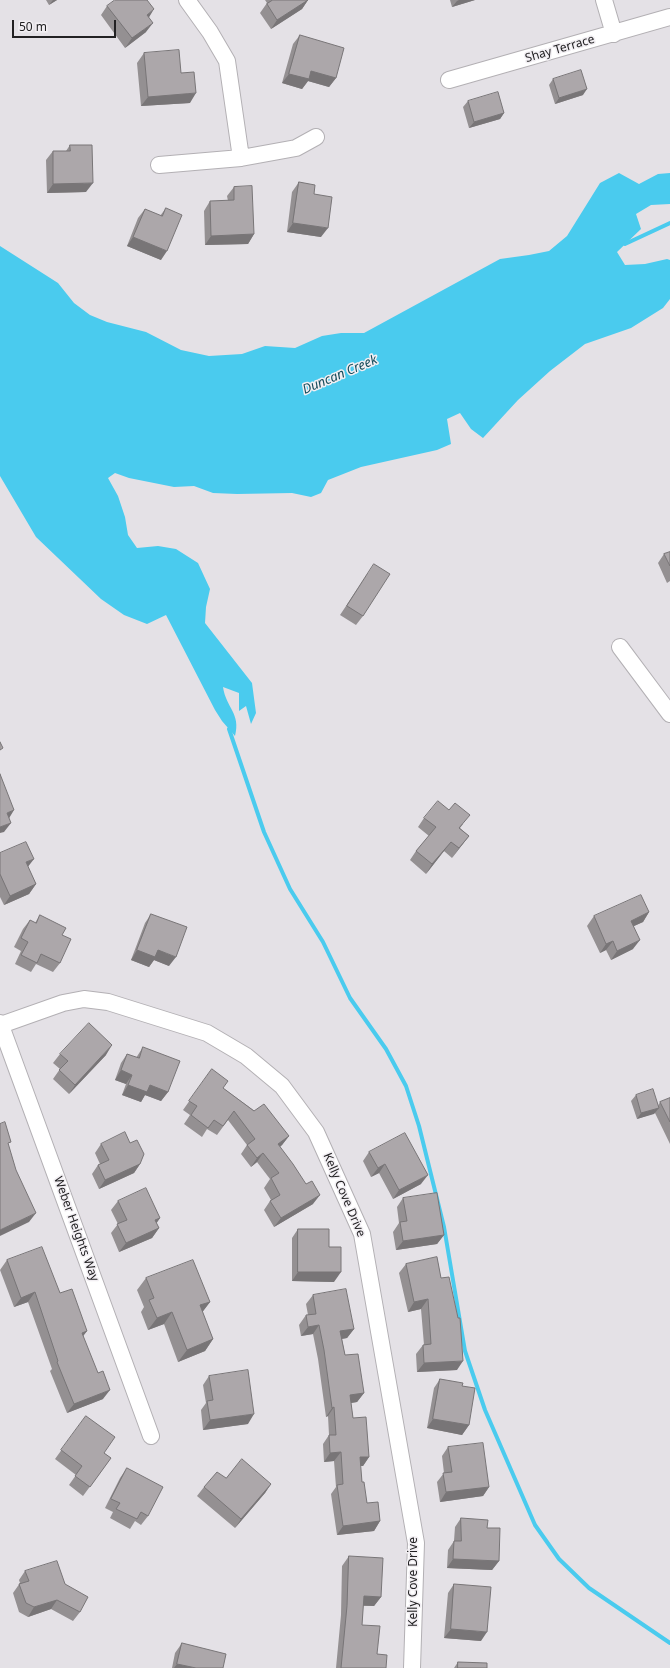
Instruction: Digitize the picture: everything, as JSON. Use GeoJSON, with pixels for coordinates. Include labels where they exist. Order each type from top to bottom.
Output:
{"type":"FeatureCollection","features":[{"type":"Feature","properties":{"kind":"street"},"geometry":{"type":"LineString","coordinates":[[187,0],[210,32],[227,61],[241,158]]}},
{"type":"Feature","properties":{"kind":"street"},"geometry":{"type":"LineString","coordinates":[[604,0],[614,34]]}},
{"type":"Feature","properties":{"kind":"street","name":"Shay Terrace"},"geometry":{"type":"LineString","coordinates":[[449,80],[670,17]]}},
{"type":"Feature","properties":{"kind":"street"},"geometry":{"type":"LineString","coordinates":[[159,165],[241,158],[296,148],[316,137]]}},
{"type":"Feature","properties":{"kind":"street"},"geometry":{"type":"LineString","coordinates":[[620,647],[670,714]]}},
{"type":"Feature","properties":{"kind":"street","name":"Kelly Cove Drive"},"geometry":{"type":"LineString","coordinates":[[0,1024],[63,1003],[84,999],[108,1002],[207,1033],[246,1056],[282,1086],[316,1132],[362,1234],[364,1242],[416,1543],[412,1668]]}},
{"type":"Feature","properties":{"kind":"street","name":"Weber Heights Way"},"geometry":{"type":"LineString","coordinates":[[0,1024],[151,1436]]}},
{"type":"Feature","properties":{"kind":"water"},"geometry":{"type":"Polygon","coordinates":[[[619,173],[639,184],[658,174],[670,173],[670,204],[651,205],[636,214],[641,229],[617,252],[625,265],[645,264],[667,259],[670,260],[670,299],[663,308],[631,328],[585,344],[550,371],[518,400],[483,438],[471,429],[460,413],[447,419],[451,444],[437,450],[361,467],[328,480],[321,493],[311,497],[292,493],[213,493],[194,486],[174,487],[129,478],[115,473],[108,478],[118,496],[125,517],[128,535],[137,548],[158,546],[176,549],[198,563],[210,589],[206,607],[205,623],[252,683],[256,713],[251,724],[246,706],[239,711],[239,693],[223,687],[227,700],[235,716],[235,736],[215,710],[166,615],[147,624],[124,615],[101,599],[36,537],[0,476],[0,246],[58,283],[74,303],[90,315],[107,322],[146,332],[181,350],[209,356],[242,354],[265,346],[295,348],[322,336],[341,333],[364,333],[500,259],[549,251],[567,236],[600,183],[619,173]]]}},
{"type":"Feature","properties":{"kind":"building"},"geometry":{"type":"Polygon","coordinates":[[[115,0],[147,0],[154,9],[147,15],[153,23],[132,38],[107,6],[115,0]]]}},
{"type":"Feature","properties":{"kind":"building"},"geometry":{"type":"Polygon","coordinates":[[[273,0],[308,0],[277,20],[267,4],[273,0]]]}},
{"type":"Feature","properties":{"kind":"building"},"geometry":{"type":"Polygon","coordinates":[[[300,35],[344,48],[336,78],[311,71],[309,79],[289,74],[300,35]]]}},
{"type":"Feature","properties":{"kind":"building"},"geometry":{"type":"Polygon","coordinates":[[[179,50],[181,73],[194,72],[196,93],[148,97],[144,53],[179,50]]]}},
{"type":"Feature","properties":{"kind":"building"},"geometry":{"type":"Polygon","coordinates":[[[581,70],[587,89],[559,98],[553,79],[581,70]]]}},
{"type":"Feature","properties":{"kind":"building"},"geometry":{"type":"Polygon","coordinates":[[[498,92],[504,113],[474,122],[468,101],[498,92]]]}},
{"type":"Feature","properties":{"kind":"building"},"geometry":{"type":"Polygon","coordinates":[[[70,145],[92,145],[93,183],[53,184],[53,151],[70,151],[70,145]]]}},
{"type":"Feature","properties":{"kind":"building"},"geometry":{"type":"Polygon","coordinates":[[[299,182],[315,185],[314,194],[332,197],[328,228],[293,223],[299,182]]]}},
{"type":"Feature","properties":{"kind":"building"},"geometry":{"type":"Polygon","coordinates":[[[252,186],[254,234],[211,236],[210,201],[234,200],[234,187],[252,186]]]}},
{"type":"Feature","properties":{"kind":"building"},"geometry":{"type":"Polygon","coordinates":[[[166,208],[182,215],[167,251],[133,237],[145,209],[162,216],[166,208]]]}},
{"type":"Feature","properties":{"kind":"building"},"geometry":{"type":"Polygon","coordinates":[[[670,552],[670,566],[664,554],[670,552]]]}},
{"type":"Feature","properties":{"kind":"building"},"geometry":{"type":"Polygon","coordinates":[[[374,564],[390,574],[363,616],[347,606],[374,564]]]}},
{"type":"Feature","properties":{"kind":"building"},"geometry":{"type":"Polygon","coordinates":[[[0,742],[3,748],[0,750],[0,742]]]}},
{"type":"Feature","properties":{"kind":"building"},"geometry":{"type":"Polygon","coordinates":[[[0,774],[14,810],[7,813],[11,823],[0,827],[0,774]]]}},
{"type":"Feature","properties":{"kind":"building"},"geometry":{"type":"Polygon","coordinates":[[[438,801],[449,810],[455,803],[470,815],[459,828],[469,836],[459,848],[451,842],[432,864],[416,851],[436,827],[424,818],[438,801]]]}},
{"type":"Feature","properties":{"kind":"building"},"geometry":{"type":"Polygon","coordinates":[[[26,842],[34,859],[26,862],[36,884],[10,896],[0,874],[0,853],[26,842]]]}},
{"type":"Feature","properties":{"kind":"building"},"geometry":{"type":"Polygon","coordinates":[[[641,895],[649,912],[631,921],[640,940],[617,951],[613,941],[606,944],[594,916],[641,895]]]}},
{"type":"Feature","properties":{"kind":"building"},"geometry":{"type":"Polygon","coordinates":[[[151,914],[187,927],[176,957],[158,950],[155,957],[137,950],[151,914]]]}},
{"type":"Feature","properties":{"kind":"building"},"geometry":{"type":"Polygon","coordinates":[[[40,915],[66,928],[62,935],[71,939],[60,963],[41,954],[37,963],[21,955],[28,942],[21,938],[30,920],[36,923],[40,915]]]}},
{"type":"Feature","properties":{"kind":"building"},"geometry":{"type":"Polygon","coordinates":[[[89,1023],[112,1045],[75,1085],[59,1070],[68,1061],[60,1054],[89,1023]]]}},
{"type":"Feature","properties":{"kind":"building"},"geometry":{"type":"Polygon","coordinates":[[[143,1047],[180,1061],[168,1092],[150,1085],[147,1092],[128,1085],[132,1075],[121,1070],[127,1054],[139,1058],[143,1047]]]}},
{"type":"Feature","properties":{"kind":"building"},"geometry":{"type":"Polygon","coordinates":[[[212,1069],[228,1081],[223,1088],[254,1111],[264,1104],[289,1136],[278,1144],[306,1184],[312,1181],[320,1195],[281,1218],[270,1201],[280,1195],[271,1178],[279,1173],[263,1153],[257,1158],[247,1145],[255,1139],[234,1111],[223,1126],[214,1120],[208,1128],[191,1115],[197,1106],[189,1101],[212,1069]]]}},
{"type":"Feature","properties":{"kind":"building"},"geometry":{"type":"Polygon","coordinates":[[[653,1089],[659,1108],[641,1113],[636,1095],[653,1089]]]}},
{"type":"Feature","properties":{"kind":"building"},"geometry":{"type":"Polygon","coordinates":[[[670,1098],[670,1122],[660,1102],[670,1098]]]}},
{"type":"Feature","properties":{"kind":"building"},"geometry":{"type":"Polygon","coordinates":[[[5,1122],[11,1142],[8,1143],[16,1170],[36,1213],[0,1230],[0,1124],[5,1122]]]}},
{"type":"Feature","properties":{"kind":"building"},"geometry":{"type":"Polygon","coordinates":[[[125,1132],[130,1143],[137,1140],[144,1154],[140,1164],[105,1180],[98,1165],[109,1160],[101,1144],[125,1132]]]}},
{"type":"Feature","properties":{"kind":"building"},"geometry":{"type":"Polygon","coordinates":[[[405,1133],[428,1175],[399,1190],[385,1164],[378,1168],[369,1152],[405,1133]]]}},
{"type":"Feature","properties":{"kind":"building"},"geometry":{"type":"Polygon","coordinates":[[[146,1188],[160,1218],[155,1220],[159,1228],[126,1243],[117,1224],[127,1220],[118,1201],[146,1188]]]}},
{"type":"Feature","properties":{"kind":"building"},"geometry":{"type":"Polygon","coordinates":[[[437,1193],[444,1235],[403,1241],[400,1222],[407,1221],[403,1198],[437,1193]]]}},
{"type":"Feature","properties":{"kind":"building"},"geometry":{"type":"Polygon","coordinates":[[[298,1229],[329,1229],[329,1247],[341,1247],[341,1272],[298,1272],[298,1229]]]}},
{"type":"Feature","properties":{"kind":"building"},"geometry":{"type":"Polygon","coordinates":[[[42,1247],[60,1293],[72,1289],[87,1331],[82,1333],[98,1373],[103,1371],[110,1390],[74,1404],[57,1362],[58,1361],[35,1292],[21,1298],[7,1260],[42,1247]]]}},
{"type":"Feature","properties":{"kind":"building"},"geometry":{"type":"Polygon","coordinates":[[[437,1257],[441,1278],[449,1277],[458,1318],[460,1318],[463,1361],[424,1363],[423,1345],[431,1344],[428,1299],[414,1302],[406,1264],[437,1257]]]}},
{"type":"Feature","properties":{"kind":"building"},"geometry":{"type":"Polygon","coordinates":[[[193,1260],[210,1302],[200,1305],[213,1339],[187,1350],[172,1312],[157,1318],[149,1300],[154,1298],[146,1278],[193,1260]]]}},
{"type":"Feature","properties":{"kind":"building"},"geometry":{"type":"Polygon","coordinates":[[[346,1289],[354,1329],[340,1331],[345,1355],[358,1354],[364,1393],[350,1395],[353,1418],[366,1417],[369,1457],[360,1457],[362,1482],[364,1482],[367,1503],[378,1502],[380,1521],[343,1526],[337,1485],[343,1484],[341,1452],[330,1453],[329,1435],[336,1435],[334,1407],[332,1408],[319,1325],[308,1327],[306,1315],[316,1314],[313,1295],[346,1289]]]}},
{"type":"Feature","properties":{"kind":"building"},"geometry":{"type":"Polygon","coordinates":[[[248,1370],[254,1414],[210,1420],[207,1401],[213,1400],[209,1376],[248,1370]]]}},
{"type":"Feature","properties":{"kind":"building"},"geometry":{"type":"Polygon","coordinates":[[[440,1379],[463,1383],[462,1386],[475,1388],[469,1425],[433,1419],[440,1379]]]}},
{"type":"Feature","properties":{"kind":"building"},"geometry":{"type":"Polygon","coordinates":[[[86,1416],[115,1437],[104,1453],[111,1458],[90,1487],[75,1476],[82,1466],[61,1450],[86,1416]]]}},
{"type":"Feature","properties":{"kind":"building"},"geometry":{"type":"Polygon","coordinates":[[[483,1443],[489,1487],[446,1492],[443,1473],[452,1472],[448,1447],[483,1443]]]}},
{"type":"Feature","properties":{"kind":"building"},"geometry":{"type":"Polygon","coordinates":[[[242,1459],[271,1484],[241,1519],[204,1487],[217,1472],[226,1478],[242,1459]]]}},
{"type":"Feature","properties":{"kind":"building"},"geometry":{"type":"Polygon","coordinates":[[[127,1468],[163,1487],[148,1516],[141,1512],[137,1519],[116,1509],[120,1503],[111,1499],[127,1468]]]}},
{"type":"Feature","properties":{"kind":"building"},"geometry":{"type":"Polygon","coordinates":[[[461,1518],[488,1520],[487,1528],[500,1528],[499,1561],[453,1559],[454,1541],[461,1541],[461,1518]]]}},
{"type":"Feature","properties":{"kind":"building"},"geometry":{"type":"Polygon","coordinates":[[[349,1556],[383,1558],[381,1597],[364,1596],[362,1625],[380,1626],[377,1654],[387,1655],[386,1668],[341,1668],[347,1606],[349,1556]]]}},
{"type":"Feature","properties":{"kind":"building"},"geometry":{"type":"Polygon","coordinates":[[[57,1561],[65,1584],[88,1597],[80,1612],[57,1600],[34,1607],[26,1603],[19,1584],[29,1581],[25,1571],[57,1561]]]}},
{"type":"Feature","properties":{"kind":"building"},"geometry":{"type":"Polygon","coordinates":[[[454,1584],[491,1587],[487,1632],[451,1629],[454,1584]]]}},
{"type":"Feature","properties":{"kind":"building"},"geometry":{"type":"Polygon","coordinates":[[[182,1643],[226,1654],[223,1668],[196,1668],[177,1664],[182,1643]]]}},
{"type":"Feature","properties":{"kind":"building"},"geometry":{"type":"Polygon","coordinates":[[[458,1662],[487,1663],[487,1668],[458,1668],[458,1662]]]}},
{"type":"Feature","properties":{"kind":"waterway","name":"Duncan Creek"},"geometry":{"type":"LineString","coordinates":[[625,244],[670,223]]}},
{"type":"Feature","properties":{"kind":"waterway"},"geometry":{"type":"LineString","coordinates":[[229,729],[264,832],[290,889],[323,942],[350,998],[386,1049],[406,1086],[419,1126],[444,1227],[465,1351],[485,1410],[535,1525],[559,1559],[589,1588],[670,1643]]}}]}
